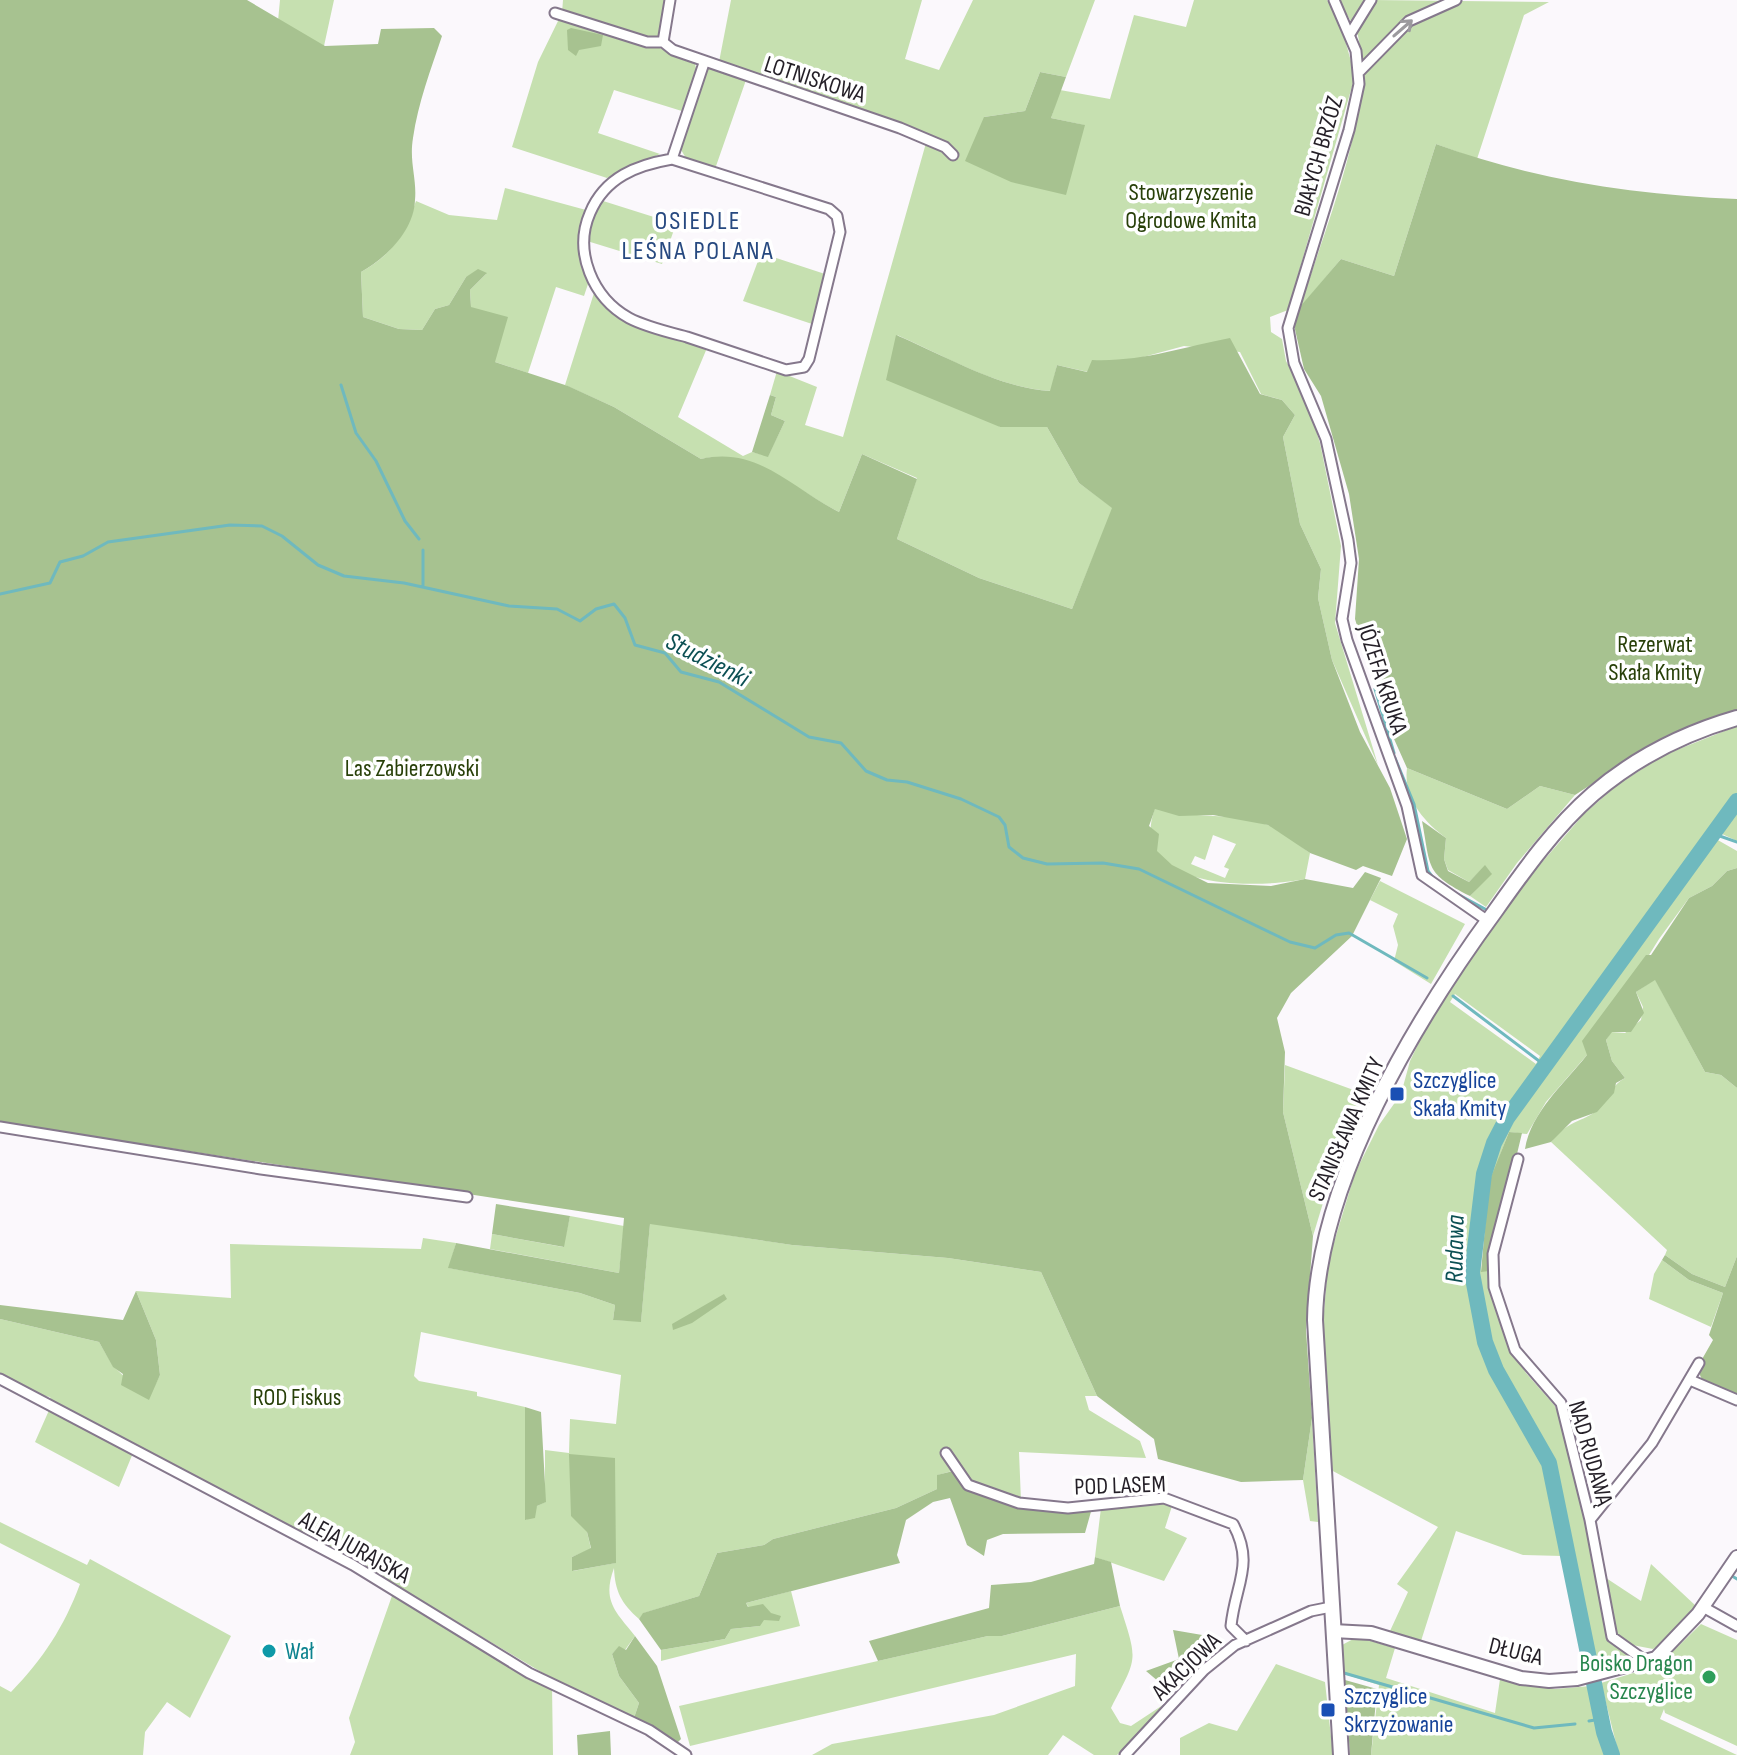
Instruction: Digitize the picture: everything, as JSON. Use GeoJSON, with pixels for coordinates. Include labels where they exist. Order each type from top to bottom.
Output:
{"type":"FeatureCollection","features":[{"type":"Feature","properties":{"kind":"main road","name":"STANISŁAWA KMITY"},"geometry":{"type":"LineString","coordinates":[[1341,1755],[1315,1329],[1322,1249],[1346,1176],[1436,994],[1554,833],[1601,787],[1668,744],[1737,718]]}},
{"type":"Feature","properties":{"kind":"street"},"geometry":{"type":"LineString","coordinates":[[663,42],[670,0]]}},
{"type":"Feature","properties":{"kind":"street","name":"BIAŁYCH BRZÓZ"},"geometry":{"type":"LineString","coordinates":[[1289,324],[1349,130],[1360,71],[1350,34],[1334,0]]}},
{"type":"Feature","properties":{"kind":"street"},"geometry":{"type":"LineString","coordinates":[[1350,34],[1371,0]]}},
{"type":"Feature","properties":{"kind":"street"},"geometry":{"type":"LineString","coordinates":[[1360,71],[1409,21],[1456,0]]}},
{"type":"Feature","properties":{"kind":"street","name":"LOTNISKOWA"},"geometry":{"type":"LineString","coordinates":[[555,13],[647,42],[663,42],[673,50],[704,63],[900,128],[945,147],[953,155]]}},
{"type":"Feature","properties":{"kind":"street"},"geometry":{"type":"LineString","coordinates":[[672,159],[704,63]]}},
{"type":"Feature","properties":{"kind":"street"},"geometry":{"type":"LineString","coordinates":[[672,159],[829,209],[837,216],[840,232],[809,359],[804,367],[786,370],[640,323],[622,313],[598,289],[586,261],[584,243],[587,222],[597,198],[627,171],[672,159]]}},
{"type":"Feature","properties":{"kind":"street","name":"JÓZEFA KRUKA"},"geometry":{"type":"LineString","coordinates":[[1289,324],[1294,363],[1326,439],[1348,540],[1351,563],[1342,619],[1347,640],[1407,806],[1422,875],[1488,921]]}},
{"type":"Feature","properties":{"kind":"street"},"geometry":{"type":"LineString","coordinates":[[0,1127],[261,1169],[467,1197]]}},
{"type":"Feature","properties":{"kind":"street","name":"NAD RUDAWĄ"},"geometry":{"type":"LineString","coordinates":[[1518,1159],[1493,1254],[1494,1287],[1515,1350],[1561,1403],[1590,1520],[1612,1637],[1647,1662]]}},
{"type":"Feature","properties":{"kind":"street"},"geometry":{"type":"LineString","coordinates":[[1590,1520],[1652,1443],[1699,1363]]}},
{"type":"Feature","properties":{"kind":"street","name":"ALEJA JURAJSKA"},"geometry":{"type":"LineString","coordinates":[[0,1379],[353,1565],[529,1673],[640,1725],[686,1755]]}},
{"type":"Feature","properties":{"kind":"street"},"geometry":{"type":"LineString","coordinates":[[1690,1380],[1737,1400]]}},
{"type":"Feature","properties":{"kind":"street","name":"POD LASEM"},"geometry":{"type":"LineString","coordinates":[[946,1453],[968,1485],[1001,1499],[1042,1507],[1068,1508],[1164,1498],[1233,1524],[1242,1540],[1245,1569],[1231,1626],[1246,1641]]}},
{"type":"Feature","properties":{"kind":"street","name":"DŁUGA"},"geometry":{"type":"LineString","coordinates":[[1333,1631],[1371,1633],[1521,1678],[1549,1681],[1577,1679],[1647,1662],[1674,1641],[1703,1607],[1737,1557]]}},
{"type":"Feature","properties":{"kind":"street","name":"AKACJOWA"},"geometry":{"type":"LineString","coordinates":[[1125,1755],[1204,1670],[1235,1645],[1311,1611],[1331,1607]]}},
{"type":"Feature","properties":{"kind":"street"},"geometry":{"type":"LineString","coordinates":[[1703,1607],[1737,1626]]}},
{"type":"Feature","properties":{"kind":"green space","name":"Las Zabierzowski"},"geometry":{"type":"Polygon","coordinates":[[[0,0],[247,0],[325,46],[378,44],[381,29],[434,28],[442,36],[415,125],[413,211],[397,242],[361,272],[363,317],[399,329],[422,330],[435,309],[449,305],[466,277],[478,269],[487,273],[470,290],[471,307],[508,317],[495,362],[568,386],[614,407],[701,459],[740,458],[757,464],[839,512],[862,454],[917,479],[897,539],[979,578],[1072,609],[1112,508],[1079,483],[1047,427],[1000,427],[886,380],[896,335],[991,377],[1030,389],[1050,391],[1057,365],[1087,372],[1092,360],[1145,356],[1230,338],[1260,394],[1282,400],[1295,415],[1283,437],[1300,524],[1321,569],[1318,598],[1332,660],[1360,732],[1390,788],[1407,839],[1392,876],[1363,866],[1356,870],[1310,853],[1268,825],[1213,815],[1179,816],[1155,809],[1149,826],[1159,834],[1157,851],[1172,865],[1208,883],[1271,886],[1305,879],[1353,888],[1365,872],[1381,878],[1352,936],[1291,993],[1277,1018],[1285,1052],[1283,1112],[1313,1236],[1306,1330],[1312,1418],[1303,1480],[1241,1482],[1158,1459],[1154,1439],[1097,1396],[1041,1272],[948,1258],[792,1245],[650,1224],[641,1322],[613,1320],[615,1305],[580,1293],[448,1268],[456,1243],[619,1273],[624,1218],[0,1122],[0,0]]]}},
{"type":"Feature","properties":{"kind":"green space"},"geometry":{"type":"Polygon","coordinates":[[[280,0],[334,0],[324,46],[278,21],[280,0]]]}},
{"type":"Feature","properties":{"kind":"green space"},"geometry":{"type":"Polygon","coordinates":[[[563,0],[667,0],[661,37],[655,40],[562,13],[563,0]]]}},
{"type":"Feature","properties":{"kind":"green space","name":"Stowarzyszenie Ogrodowe Kmita"},"geometry":{"type":"Polygon","coordinates":[[[731,0],[922,0],[905,59],[939,70],[973,0],[1095,0],[1066,77],[1040,72],[1025,111],[984,117],[1084,125],[1051,118],[1060,90],[1110,99],[1134,15],[1186,27],[1194,0],[1327,0],[1339,18],[1355,76],[1288,310],[1270,317],[1271,332],[1282,339],[1286,361],[1305,397],[1320,443],[1341,546],[1335,623],[1378,765],[1332,660],[1318,598],[1321,569],[1300,524],[1283,437],[1295,415],[1282,400],[1261,394],[1240,352],[1184,346],[1088,372],[1057,365],[1051,391],[992,378],[897,335],[1000,427],[1047,427],[1079,483],[1113,508],[1072,609],[979,578],[897,539],[917,478],[862,454],[839,512],[756,465],[720,457],[701,459],[614,407],[565,385],[594,293],[610,309],[707,348],[678,417],[743,456],[752,452],[768,456],[785,421],[771,415],[776,397],[770,395],[777,371],[817,387],[805,425],[843,437],[926,143],[945,151],[951,158],[959,158],[953,150],[719,62],[731,0]]]}},
{"type":"Feature","properties":{"kind":"green space"},"geometry":{"type":"Polygon","coordinates":[[[1338,0],[1366,0],[1352,23],[1338,0]]]}},
{"type":"Feature","properties":{"kind":"green space"},"geometry":{"type":"Polygon","coordinates":[[[1373,0],[1549,2],[1524,15],[1477,159],[1436,144],[1394,276],[1341,259],[1300,308],[1345,168],[1360,93],[1361,59],[1356,28],[1373,0]]]}},
{"type":"Feature","properties":{"kind":"green space"},"geometry":{"type":"Polygon","coordinates":[[[559,19],[660,48],[695,64],[697,73],[685,112],[614,90],[598,133],[660,154],[607,178],[512,147],[538,62],[559,19]]]}},
{"type":"Feature","properties":{"kind":"green space"},"geometry":{"type":"Polygon","coordinates":[[[571,28],[603,35],[601,46],[579,50],[576,56],[568,50],[567,30],[571,28]]]}},
{"type":"Feature","properties":{"kind":"green space"},"geometry":{"type":"Polygon","coordinates":[[[713,68],[746,80],[715,169],[687,160],[680,148],[706,69],[713,68]]]}},
{"type":"Feature","properties":{"kind":"green space"},"geometry":{"type":"Polygon","coordinates":[[[1040,72],[1066,77],[1051,118],[1085,125],[1066,195],[1011,182],[965,161],[984,117],[1025,111],[1040,72]]]}},
{"type":"Feature","properties":{"kind":"green space","name":"Rezerwat Skała Kmity"},"geometry":{"type":"Polygon","coordinates":[[[1436,144],[1509,167],[1584,183],[1660,194],[1737,199],[1737,712],[1659,740],[1575,795],[1540,786],[1507,809],[1407,768],[1386,721],[1355,619],[1359,559],[1349,494],[1321,396],[1304,369],[1294,325],[1299,308],[1341,259],[1394,276],[1436,144]]]}},
{"type":"Feature","properties":{"kind":"green space"},"geometry":{"type":"Polygon","coordinates":[[[505,188],[586,210],[579,247],[588,284],[584,296],[556,287],[528,373],[495,362],[471,307],[470,290],[486,274],[466,277],[449,305],[435,309],[422,330],[399,329],[363,317],[361,272],[396,242],[416,201],[449,215],[497,220],[505,188]]]}},
{"type":"Feature","properties":{"kind":"green space"},"geometry":{"type":"Polygon","coordinates":[[[600,200],[676,224],[662,264],[587,241],[591,219],[600,200]]]}},
{"type":"Feature","properties":{"kind":"green space"},"geometry":{"type":"Polygon","coordinates":[[[761,253],[825,274],[812,324],[743,301],[761,253]]]}},
{"type":"Feature","properties":{"kind":"green space"},"geometry":{"type":"Polygon","coordinates":[[[770,395],[776,397],[771,415],[785,421],[768,457],[752,452],[770,395]]]}},
{"type":"Feature","properties":{"kind":"green space"},"geometry":{"type":"Polygon","coordinates":[[[1737,726],[1737,841],[1722,834],[1716,839],[1737,851],[1737,868],[1727,871],[1712,886],[1689,898],[1659,939],[1587,1055],[1546,1102],[1527,1134],[1509,1132],[1491,1184],[1483,1233],[1481,1271],[1489,1271],[1512,1349],[1526,1373],[1555,1406],[1565,1433],[1612,1642],[1633,1657],[1632,1661],[1586,1671],[1562,1556],[1523,1555],[1456,1531],[1421,1641],[1390,1631],[1408,1592],[1397,1584],[1438,1527],[1331,1470],[1323,1324],[1328,1262],[1355,1173],[1379,1125],[1401,1094],[1410,1061],[1445,995],[1530,876],[1584,814],[1617,785],[1664,755],[1737,726]],[[1455,994],[1450,1002],[1536,1064],[1540,1056],[1455,994]]]}},
{"type":"Feature","properties":{"kind":"green space"},"geometry":{"type":"Polygon","coordinates":[[[1407,768],[1507,809],[1540,786],[1575,795],[1517,863],[1486,907],[1470,896],[1491,873],[1485,866],[1469,882],[1448,870],[1444,859],[1446,838],[1430,825],[1417,808],[1408,789],[1407,768]]]}},
{"type":"Feature","properties":{"kind":"green space"},"geometry":{"type":"Polygon","coordinates":[[[1155,808],[1268,825],[1310,853],[1305,879],[1257,884],[1201,878],[1177,870],[1159,856],[1151,835],[1155,808]],[[1213,835],[1205,860],[1195,856],[1191,864],[1225,878],[1229,869],[1224,867],[1236,844],[1213,835]]]}},
{"type":"Feature","properties":{"kind":"green space"},"geometry":{"type":"Polygon","coordinates":[[[1422,821],[1446,838],[1444,859],[1448,871],[1469,882],[1485,865],[1492,874],[1470,896],[1445,881],[1432,868],[1422,821]]]}},
{"type":"Feature","properties":{"kind":"green space"},"geometry":{"type":"Polygon","coordinates":[[[1737,868],[1737,1088],[1721,1075],[1705,1072],[1655,980],[1636,992],[1644,1013],[1631,1032],[1612,1032],[1606,1040],[1612,1061],[1625,1078],[1616,1083],[1614,1093],[1597,1112],[1572,1121],[1551,1142],[1525,1149],[1541,1111],[1587,1055],[1582,1041],[1646,955],[1651,955],[1689,898],[1712,886],[1727,871],[1737,868]]]}},
{"type":"Feature","properties":{"kind":"green space"},"geometry":{"type":"Polygon","coordinates":[[[1380,881],[1465,924],[1431,984],[1394,961],[1398,945],[1393,926],[1398,914],[1370,900],[1380,881]]]}},
{"type":"Feature","properties":{"kind":"green space"},"geometry":{"type":"Polygon","coordinates":[[[1655,979],[1705,1072],[1721,1075],[1737,1088],[1737,1256],[1725,1287],[1692,1274],[1665,1255],[1667,1250],[1551,1142],[1564,1129],[1594,1112],[1625,1078],[1612,1061],[1606,1040],[1611,1032],[1625,1033],[1641,1020],[1643,1007],[1636,992],[1655,979]]]}},
{"type":"Feature","properties":{"kind":"green space"},"geometry":{"type":"Polygon","coordinates":[[[1285,1065],[1370,1096],[1326,1193],[1313,1236],[1283,1112],[1285,1065]]]}},
{"type":"Feature","properties":{"kind":"green space"},"geometry":{"type":"Polygon","coordinates":[[[1509,1132],[1522,1133],[1489,1271],[1481,1272],[1489,1182],[1509,1132]]]}},
{"type":"Feature","properties":{"kind":"green space"},"geometry":{"type":"Polygon","coordinates":[[[496,1204],[570,1216],[564,1247],[492,1234],[496,1204]]]}},
{"type":"Feature","properties":{"kind":"green space"},"geometry":{"type":"Polygon","coordinates":[[[570,1216],[624,1226],[619,1273],[490,1249],[492,1234],[563,1247],[570,1216]]]}},
{"type":"Feature","properties":{"kind":"green space","name":"ROD Fiskus"},"geometry":{"type":"Polygon","coordinates":[[[650,1223],[792,1245],[948,1258],[1041,1272],[1097,1396],[1085,1396],[1089,1410],[1140,1441],[1146,1458],[1019,1452],[1021,1501],[976,1486],[959,1469],[938,1475],[937,1489],[896,1508],[773,1539],[764,1545],[717,1553],[699,1596],[644,1613],[639,1619],[620,1596],[614,1568],[609,1589],[612,1605],[635,1636],[625,1650],[619,1647],[612,1654],[619,1676],[639,1703],[634,1718],[563,1685],[408,1593],[367,1566],[343,1544],[338,1552],[52,1402],[50,1397],[34,1394],[0,1374],[0,1319],[99,1342],[113,1366],[148,1399],[160,1375],[156,1340],[136,1291],[231,1298],[230,1244],[421,1249],[423,1238],[456,1243],[449,1268],[580,1293],[615,1305],[613,1320],[641,1321],[650,1223]],[[421,1332],[414,1376],[419,1381],[477,1392],[477,1396],[525,1407],[526,1520],[537,1506],[545,1502],[545,1450],[569,1453],[570,1419],[616,1424],[621,1375],[421,1332]],[[615,1458],[587,1532],[591,1549],[572,1557],[573,1571],[615,1563],[615,1458]]]}},
{"type":"Feature","properties":{"kind":"green space"},"geometry":{"type":"Polygon","coordinates":[[[1665,1255],[1692,1274],[1725,1287],[1737,1256],[1737,1394],[1722,1392],[1703,1382],[1697,1368],[1713,1340],[1709,1335],[1723,1293],[1689,1280],[1662,1260],[1665,1255]]]}},
{"type":"Feature","properties":{"kind":"green space"},"geometry":{"type":"Polygon","coordinates":[[[1662,1260],[1689,1280],[1723,1293],[1711,1327],[1649,1299],[1654,1274],[1662,1260]]]}},
{"type":"Feature","properties":{"kind":"green space"},"geometry":{"type":"Polygon","coordinates":[[[136,1291],[156,1340],[160,1375],[149,1400],[121,1385],[123,1374],[113,1367],[99,1342],[0,1319],[0,1305],[123,1320],[136,1291]]]}},
{"type":"Feature","properties":{"kind":"green space"},"geometry":{"type":"Polygon","coordinates":[[[724,1294],[727,1299],[692,1323],[673,1330],[672,1324],[724,1294]]]}},
{"type":"Feature","properties":{"kind":"green space"},"geometry":{"type":"Polygon","coordinates":[[[525,1407],[541,1412],[546,1502],[537,1506],[535,1518],[525,1520],[525,1407]]]}},
{"type":"Feature","properties":{"kind":"green space"},"geometry":{"type":"Polygon","coordinates":[[[50,1408],[133,1453],[119,1487],[35,1442],[50,1408]]]}},
{"type":"Feature","properties":{"kind":"green space"},"geometry":{"type":"Polygon","coordinates":[[[1312,1418],[1318,1522],[1310,1521],[1303,1480],[1312,1418]]]}},
{"type":"Feature","properties":{"kind":"green space"},"geometry":{"type":"Polygon","coordinates":[[[569,1454],[615,1458],[616,1563],[572,1571],[572,1557],[591,1548],[587,1532],[571,1516],[569,1454]]]}},
{"type":"Feature","properties":{"kind":"green space"},"geometry":{"type":"Polygon","coordinates":[[[953,1471],[1000,1501],[1092,1508],[1085,1533],[1003,1534],[987,1540],[984,1556],[967,1545],[950,1498],[933,1502],[906,1520],[897,1555],[900,1563],[746,1603],[748,1607],[763,1604],[771,1613],[781,1616],[779,1621],[764,1620],[760,1626],[731,1629],[725,1639],[661,1650],[639,1619],[643,1613],[699,1596],[717,1553],[764,1545],[773,1539],[896,1508],[937,1489],[937,1475],[953,1471]]]}},
{"type":"Feature","properties":{"kind":"green space"},"geometry":{"type":"Polygon","coordinates":[[[1161,1503],[1172,1506],[1165,1528],[1187,1538],[1164,1581],[1095,1557],[1101,1508],[1161,1503]]]}},
{"type":"Feature","properties":{"kind":"green space"},"geometry":{"type":"Polygon","coordinates":[[[0,1522],[87,1565],[90,1559],[231,1636],[190,1718],[167,1702],[145,1732],[143,1755],[0,1755],[0,1686],[11,1692],[33,1667],[60,1628],[80,1584],[0,1543],[0,1522]]]}},
{"type":"Feature","properties":{"kind":"green space"},"geometry":{"type":"Polygon","coordinates":[[[1095,1557],[1111,1562],[1120,1606],[1002,1636],[988,1636],[878,1661],[869,1641],[989,1608],[991,1585],[1031,1582],[1094,1564],[1095,1557]]]}},
{"type":"Feature","properties":{"kind":"green space"},"geometry":{"type":"Polygon","coordinates":[[[1651,1564],[1696,1606],[1653,1649],[1622,1643],[1614,1632],[1603,1576],[1641,1601],[1651,1564]]]}},
{"type":"Feature","properties":{"kind":"green space"},"geometry":{"type":"Polygon","coordinates":[[[791,1591],[800,1626],[661,1661],[661,1650],[725,1639],[731,1629],[760,1626],[746,1603],[791,1591]]]}},
{"type":"Feature","properties":{"kind":"green space"},"geometry":{"type":"Polygon","coordinates":[[[393,1593],[518,1671],[552,1686],[553,1755],[350,1755],[355,1742],[349,1718],[393,1593]]]}},
{"type":"Feature","properties":{"kind":"green space"},"geometry":{"type":"Polygon","coordinates":[[[1120,1606],[1130,1638],[1132,1658],[1111,1708],[1120,1723],[1131,1726],[1172,1699],[1117,1755],[1094,1755],[1063,1735],[1048,1755],[812,1755],[832,1744],[994,1715],[1075,1686],[1076,1654],[690,1746],[679,1706],[988,1636],[1002,1636],[1120,1606]]]}},
{"type":"Feature","properties":{"kind":"green space"},"geometry":{"type":"Polygon","coordinates":[[[1701,1624],[1737,1640],[1737,1746],[1665,1713],[1664,1709],[1660,1719],[1737,1755],[1619,1755],[1601,1683],[1659,1665],[1701,1624]]]}},
{"type":"Feature","properties":{"kind":"green space"},"geometry":{"type":"Polygon","coordinates":[[[1173,1630],[1208,1636],[1217,1650],[1190,1678],[1165,1687],[1146,1671],[1179,1659],[1173,1630]]]}},
{"type":"Feature","properties":{"kind":"green space"},"geometry":{"type":"Polygon","coordinates":[[[635,1636],[657,1666],[681,1739],[677,1743],[634,1718],[639,1703],[619,1676],[612,1654],[619,1646],[626,1650],[635,1636]]]}},
{"type":"Feature","properties":{"kind":"green space"},"geometry":{"type":"Polygon","coordinates":[[[1357,1637],[1395,1648],[1386,1678],[1495,1713],[1500,1679],[1555,1689],[1591,1686],[1609,1755],[1371,1755],[1379,1685],[1344,1674],[1342,1645],[1357,1637]]]}},
{"type":"Feature","properties":{"kind":"green space"},"geometry":{"type":"Polygon","coordinates":[[[1276,1664],[1325,1682],[1333,1755],[1180,1755],[1180,1738],[1209,1723],[1237,1731],[1276,1664]]]}},
{"type":"Feature","properties":{"kind":"green space"},"geometry":{"type":"Polygon","coordinates":[[[1345,1680],[1377,1689],[1371,1755],[1350,1755],[1345,1680]]]}},
{"type":"Feature","properties":{"kind":"green space"},"geometry":{"type":"Polygon","coordinates":[[[610,1731],[611,1755],[578,1755],[577,1735],[610,1731]]]}},
{"type":"Feature","properties":{"kind":"waterway"},"geometry":{"type":"LineString","coordinates":[[341,385],[356,433],[376,461],[405,521],[419,539]]}},
{"type":"Feature","properties":{"kind":"waterway","name":"Studzienki"},"geometry":{"type":"LineString","coordinates":[[0,594],[50,583],[60,562],[83,556],[108,542],[230,525],[262,526],[282,536],[318,565],[344,576],[404,583],[509,606],[557,609],[580,621],[596,609],[614,604],[625,618],[635,645],[665,653],[681,672],[719,682],[809,737],[841,743],[866,771],[887,780],[907,782],[961,799],[999,817],[1005,825],[1009,847],[1023,858],[1047,864],[1103,863],[1139,869],[1290,942],[1315,948],[1336,935],[1349,933],[1427,978]]}},
{"type":"Feature","properties":{"kind":"waterway"},"geometry":{"type":"LineString","coordinates":[[423,550],[423,586]]}},
{"type":"Feature","properties":{"kind":"waterway"},"geometry":{"type":"LineString","coordinates":[[1375,689],[1394,753]]}},
{"type":"Feature","properties":{"kind":"waterway"},"geometry":{"type":"LineString","coordinates":[[1395,758],[1414,804],[1428,871],[1434,879]]}},
{"type":"Feature","properties":{"kind":"waterway","name":"Rudawa"},"geometry":{"type":"LineString","coordinates":[[1612,1755],[1604,1732],[1549,1463],[1496,1370],[1485,1342],[1472,1273],[1484,1174],[1494,1143],[1507,1118],[1737,801]]}},
{"type":"Feature","properties":{"kind":"waterway"},"geometry":{"type":"LineString","coordinates":[[1714,834],[1737,842]]}},
{"type":"Feature","properties":{"kind":"waterway"},"geometry":{"type":"LineString","coordinates":[[1450,890],[1485,909]]}},
{"type":"Feature","properties":{"kind":"waterway","name":"Studzienki"},"geometry":{"type":"LineString","coordinates":[[1453,996],[1543,1064]]}},
{"type":"Feature","properties":{"kind":"waterway"},"geometry":{"type":"LineString","coordinates":[[1732,1576],[1737,1579]]}},
{"type":"Feature","properties":{"kind":"waterway"},"geometry":{"type":"LineString","coordinates":[[1344,1673],[1534,1728],[1575,1724]]}},
{"type":"Feature","properties":{"kind":"waterway"},"geometry":{"type":"LineString","coordinates":[[1589,1721],[1601,1719]]}},
{"type":"Feature","properties":{"kind":"place","name":"Szczyglice Skała Kmity"},"geometry":{"type":"Point","coordinates":[1397,1094]}},
{"type":"Feature","properties":{"kind":"place","name":"Wał"},"geometry":{"type":"Point","coordinates":[269,1651]}},
{"type":"Feature","properties":{"kind":"place","name":"Boisko Dragon Szczyglice"},"geometry":{"type":"Point","coordinates":[1709,1677]}},
{"type":"Feature","properties":{"kind":"place","name":"Szczyglice Skrzyżowanie"},"geometry":{"type":"Point","coordinates":[1328,1710]}},
{"type":"Feature","properties":{"kind":"district","name":"OSIEDLE LEŚNA POLANA"},"geometry":{"type":"Point","coordinates":[698,235]}}]}
